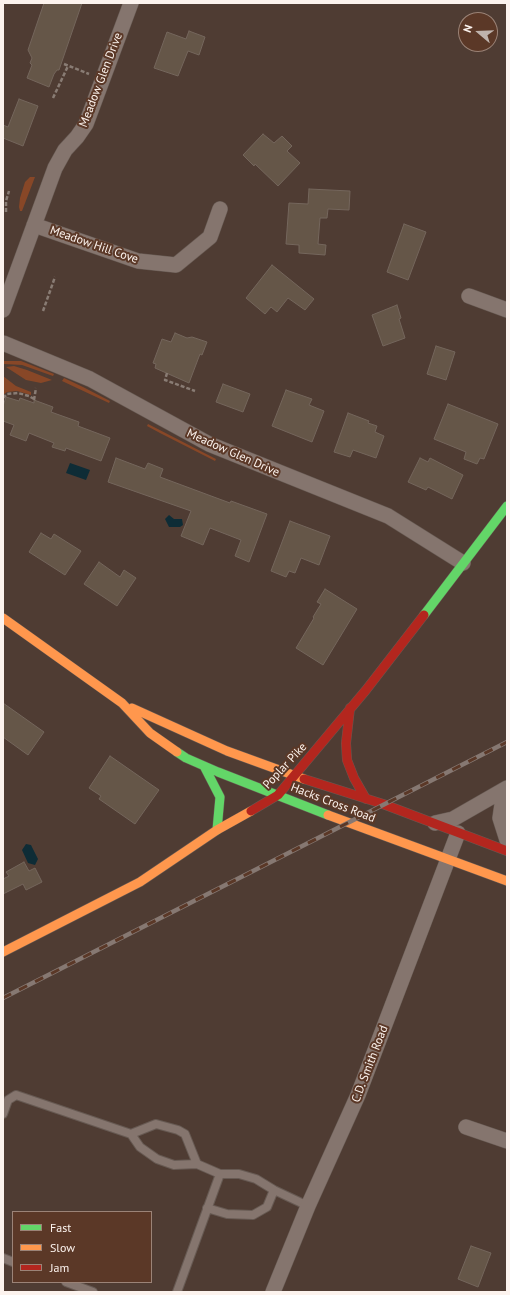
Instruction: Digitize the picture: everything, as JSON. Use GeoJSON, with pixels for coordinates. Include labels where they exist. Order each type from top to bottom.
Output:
{"type":"FeatureCollection","features":[{"type":"Feature","properties":{"kind":"main road","name":"Poplar Pike"},"geometry":{"type":"LineString","coordinates":[[3,952],[140,882],[217,830],[278,795],[350,708],[507,506]]}},
{"type":"Feature","properties":{"kind":"main road","name":"Hacks Cross Road"},"geometry":{"type":"LineString","coordinates":[[3,618],[122,703],[150,732],[186,758],[278,795],[507,881]]}},
{"type":"Feature","properties":{"kind":"main road","name":"Hacks Cross Road"},"geometry":{"type":"LineString","coordinates":[[122,703],[227,751],[294,776],[366,799],[507,852]]}},
{"type":"Feature","properties":{"kind":"main road"},"geometry":{"type":"LineString","coordinates":[[350,708],[346,743],[347,760],[354,778],[366,799]]}},
{"type":"Feature","properties":{"kind":"main road"},"geometry":{"type":"LineString","coordinates":[[204,766],[220,796],[217,830]]}},
{"type":"Feature","properties":{"kind":"street","name":"Meadow Glen Drive"},"geometry":{"type":"LineString","coordinates":[[3,310],[59,159],[86,124],[131,3]]}},
{"type":"Feature","properties":{"kind":"street","name":"Meadow Hill Cove"},"geometry":{"type":"LineString","coordinates":[[34,225],[138,261],[176,265],[210,237],[220,209]]}},
{"type":"Feature","properties":{"kind":"street"},"geometry":{"type":"LineString","coordinates":[[469,296],[507,310]]}},
{"type":"Feature","properties":{"kind":"street","name":"Meadow Glen Drive"},"geometry":{"type":"LineString","coordinates":[[3,343],[90,380],[214,447],[388,516],[463,563]]}},
{"type":"Feature","properties":{"kind":"street"},"geometry":{"type":"LineString","coordinates":[[432,823],[453,819],[507,789]]}},
{"type":"Feature","properties":{"kind":"street"},"geometry":{"type":"LineString","coordinates":[[507,789],[502,804],[500,818],[507,840]]}},
{"type":"Feature","properties":{"kind":"street","name":"C.D. Smith Road"},"geometry":{"type":"LineString","coordinates":[[273,1292],[308,1206],[358,1095],[458,833]]}},
{"type":"Feature","properties":{"kind":"street"},"geometry":{"type":"LineString","coordinates":[[466,1127],[507,1141]]}},
{"type":"Feature","properties":{"kind":"lane"},"geometry":{"type":"LineString","coordinates":[[3,1114],[8,1100],[16,1095],[131,1134],[140,1147],[157,1159],[174,1165],[197,1164],[220,1174],[239,1174],[256,1179],[274,1190],[308,1206]]}},
{"type":"Feature","properties":{"kind":"lane"},"geometry":{"type":"LineString","coordinates":[[131,1134],[156,1124],[178,1130],[185,1134],[197,1164]]}},
{"type":"Feature","properties":{"kind":"lane"},"geometry":{"type":"LineString","coordinates":[[177,1292],[206,1208],[220,1174]]}},
{"type":"Feature","properties":{"kind":"lane"},"geometry":{"type":"LineString","coordinates":[[206,1208],[227,1214],[252,1215],[267,1207],[274,1190]]}},
{"type":"Feature","properties":{"kind":"lane"},"geometry":{"type":"LineString","coordinates":[[69,1283],[93,1292]]}},
{"type":"Feature","properties":{"kind":"path"},"geometry":{"type":"LineString","coordinates":[[64,64],[89,74]]}},
{"type":"Feature","properties":{"kind":"path"},"geometry":{"type":"LineString","coordinates":[[53,98],[68,66]]}},
{"type":"Feature","properties":{"kind":"path"},"geometry":{"type":"LineString","coordinates":[[6,212],[6,201],[9,191]]}},
{"type":"Feature","properties":{"kind":"path"},"geometry":{"type":"LineString","coordinates":[[43,311],[55,277]]}},
{"type":"Feature","properties":{"kind":"path"},"geometry":{"type":"LineString","coordinates":[[167,373],[164,380],[195,392]]}},
{"type":"Feature","properties":{"kind":"path"},"geometry":{"type":"LineString","coordinates":[[3,398],[6,394],[18,393],[34,400],[36,388]]}},
{"type":"Feature","properties":{"kind":"shaded area"},"geometry":{"type":"Polygon","coordinates":[[[30,177],[35,177],[22,211],[20,211],[20,198],[25,182],[30,177]]]}},
{"type":"Feature","properties":{"kind":"shaded area"},"geometry":{"type":"Polygon","coordinates":[[[4,361],[21,361],[54,374],[53,376],[22,365],[4,364],[4,361]]]}},
{"type":"Feature","properties":{"kind":"shaded area"},"geometry":{"type":"Polygon","coordinates":[[[14,366],[52,380],[41,383],[26,380],[6,367],[14,366]]]}},
{"type":"Feature","properties":{"kind":"shaded area"},"geometry":{"type":"Polygon","coordinates":[[[3,376],[16,386],[31,392],[31,395],[17,391],[7,392],[3,395],[3,376]]]}},
{"type":"Feature","properties":{"kind":"shaded area"},"geometry":{"type":"Polygon","coordinates":[[[64,378],[110,401],[109,403],[62,381],[64,378]]]}},
{"type":"Feature","properties":{"kind":"shaded area"},"geometry":{"type":"Polygon","coordinates":[[[148,424],[216,459],[215,461],[147,426],[148,424]]]}},
{"type":"Feature","properties":{"kind":"water"},"geometry":{"type":"Polygon","coordinates":[[[70,463],[90,470],[86,480],[66,473],[70,463]]]}},
{"type":"Feature","properties":{"kind":"water"},"geometry":{"type":"Polygon","coordinates":[[[169,515],[174,519],[182,519],[183,525],[180,527],[169,527],[165,519],[169,515]]]}},
{"type":"Feature","properties":{"kind":"water"},"geometry":{"type":"Polygon","coordinates":[[[26,844],[31,845],[38,859],[35,865],[28,863],[22,850],[26,844]]]}},
{"type":"Feature","properties":{"kind":"building"},"geometry":{"type":"Polygon","coordinates":[[[44,3],[82,3],[59,70],[57,70],[54,74],[49,87],[27,78],[32,65],[30,63],[32,58],[28,50],[44,3]]]}},
{"type":"Feature","properties":{"kind":"building"},"geometry":{"type":"Polygon","coordinates":[[[189,31],[205,37],[199,55],[188,51],[178,76],[154,68],[167,32],[186,39],[189,31]]]}},
{"type":"Feature","properties":{"kind":"building"},"geometry":{"type":"Polygon","coordinates":[[[19,99],[38,106],[23,146],[3,138],[3,125],[8,127],[19,99]]]}},
{"type":"Feature","properties":{"kind":"building"},"geometry":{"type":"Polygon","coordinates":[[[263,134],[274,143],[282,136],[292,146],[287,151],[300,163],[278,186],[255,164],[254,166],[243,155],[263,134]]]}},
{"type":"Feature","properties":{"kind":"building"},"geometry":{"type":"Polygon","coordinates":[[[309,189],[350,191],[349,210],[328,209],[327,218],[320,218],[318,244],[326,245],[325,255],[299,253],[299,245],[286,244],[289,203],[308,204],[309,189]]]}},
{"type":"Feature","properties":{"kind":"building"},"geometry":{"type":"Polygon","coordinates":[[[404,224],[426,232],[408,280],[387,272],[404,224]]]}},
{"type":"Feature","properties":{"kind":"building"},"geometry":{"type":"Polygon","coordinates":[[[272,265],[314,299],[305,310],[288,298],[277,312],[271,307],[265,314],[246,298],[272,265]]]}},
{"type":"Feature","properties":{"kind":"building"},"geometry":{"type":"Polygon","coordinates":[[[397,305],[401,318],[399,319],[405,338],[383,346],[372,315],[397,305]]]}},
{"type":"Feature","properties":{"kind":"building"},"geometry":{"type":"Polygon","coordinates":[[[175,333],[187,338],[192,337],[207,342],[202,355],[200,354],[189,383],[155,368],[156,364],[153,363],[162,339],[171,342],[175,333]]]}},
{"type":"Feature","properties":{"kind":"building"},"geometry":{"type":"Polygon","coordinates":[[[436,346],[455,352],[446,380],[427,374],[436,346]]]}},
{"type":"Feature","properties":{"kind":"building"},"geometry":{"type":"Polygon","coordinates":[[[223,384],[250,394],[243,412],[216,402],[223,384]]]}},
{"type":"Feature","properties":{"kind":"building"},"geometry":{"type":"Polygon","coordinates":[[[286,390],[312,399],[309,405],[324,411],[312,442],[272,426],[286,390]]]}},
{"type":"Feature","properties":{"kind":"building"},"geometry":{"type":"Polygon","coordinates":[[[6,397],[19,401],[20,398],[34,403],[34,400],[53,407],[51,412],[79,422],[78,426],[110,438],[101,461],[66,448],[65,451],[52,447],[54,443],[29,433],[26,441],[10,435],[14,425],[3,421],[3,406],[6,397]]]}},
{"type":"Feature","properties":{"kind":"building"},"geometry":{"type":"Polygon","coordinates":[[[448,404],[498,424],[484,459],[480,458],[477,464],[464,459],[466,452],[434,439],[448,404]]]}},
{"type":"Feature","properties":{"kind":"building"},"geometry":{"type":"Polygon","coordinates":[[[348,413],[369,421],[368,423],[377,426],[375,432],[384,436],[376,458],[353,450],[350,457],[334,452],[348,413]]]}},
{"type":"Feature","properties":{"kind":"building"},"geometry":{"type":"Polygon","coordinates":[[[116,458],[145,469],[148,463],[163,469],[160,477],[230,503],[231,501],[267,514],[249,562],[235,556],[241,540],[210,528],[203,545],[181,536],[191,511],[108,482],[116,458]]]}},
{"type":"Feature","properties":{"kind":"building"},"geometry":{"type":"Polygon","coordinates":[[[420,458],[428,462],[430,458],[463,475],[452,499],[428,487],[426,490],[408,482],[420,458]]]}},
{"type":"Feature","properties":{"kind":"building"},"geometry":{"type":"Polygon","coordinates":[[[290,521],[330,536],[319,565],[301,558],[295,573],[289,571],[286,577],[271,571],[290,521]]]}},
{"type":"Feature","properties":{"kind":"building"},"geometry":{"type":"Polygon","coordinates":[[[41,533],[51,539],[54,534],[81,551],[65,575],[29,552],[41,533]]]}},
{"type":"Feature","properties":{"kind":"building"},"geometry":{"type":"Polygon","coordinates":[[[99,562],[120,577],[124,570],[136,578],[117,606],[84,584],[99,562]]]}},
{"type":"Feature","properties":{"kind":"building"},"geometry":{"type":"Polygon","coordinates":[[[325,589],[357,609],[323,665],[296,648],[321,604],[317,602],[325,589]]]}},
{"type":"Feature","properties":{"kind":"building"},"geometry":{"type":"Polygon","coordinates":[[[3,703],[44,732],[28,755],[3,737],[3,703]]]}},
{"type":"Feature","properties":{"kind":"building"},"geometry":{"type":"Polygon","coordinates":[[[110,756],[159,790],[135,824],[99,799],[101,796],[89,788],[110,756]]]}},
{"type":"Feature","properties":{"kind":"building"},"geometry":{"type":"Polygon","coordinates":[[[24,862],[29,871],[35,868],[42,882],[26,890],[23,884],[3,894],[3,879],[9,876],[6,872],[24,862]]]}},
{"type":"Feature","properties":{"kind":"building"},"geometry":{"type":"Polygon","coordinates":[[[471,1246],[491,1253],[478,1287],[458,1279],[471,1246]]]}},
{"type":"Feature","properties":{"kind":"railway"},"geometry":{"type":"LineString","coordinates":[[3,998],[507,742]]}},
{"type":"Feature","properties":{"kind":"traffic: fast"},"geometry":{"type":"LineString","coordinates":[[424,615],[507,506]]}},
{"type":"Feature","properties":{"kind":"traffic: fast"},"geometry":{"type":"LineString","coordinates":[[177,752],[186,758],[218,772],[328,815]]}},
{"type":"Feature","properties":{"kind":"traffic: fast"},"geometry":{"type":"LineString","coordinates":[[204,766],[220,797],[217,830]]}},
{"type":"Feature","properties":{"kind":"traffic: slow"},"geometry":{"type":"LineString","coordinates":[[3,618],[122,703],[150,733],[177,752]]}},
{"type":"Feature","properties":{"kind":"traffic: slow"},"geometry":{"type":"LineString","coordinates":[[132,708],[227,751],[304,779]]}},
{"type":"Feature","properties":{"kind":"traffic: slow"},"geometry":{"type":"LineString","coordinates":[[3,952],[140,882],[217,830],[251,811]]}},
{"type":"Feature","properties":{"kind":"traffic: slow"},"geometry":{"type":"LineString","coordinates":[[328,815],[507,881]]}},
{"type":"Feature","properties":{"kind":"traffic: jam"},"geometry":{"type":"LineString","coordinates":[[251,811],[278,795],[366,690],[424,615]]}},
{"type":"Feature","properties":{"kind":"traffic: jam"},"geometry":{"type":"LineString","coordinates":[[350,708],[346,743],[347,760],[354,778],[366,799]]}},
{"type":"Feature","properties":{"kind":"traffic: jam"},"geometry":{"type":"LineString","coordinates":[[304,779],[383,804],[507,851]]}}]}
